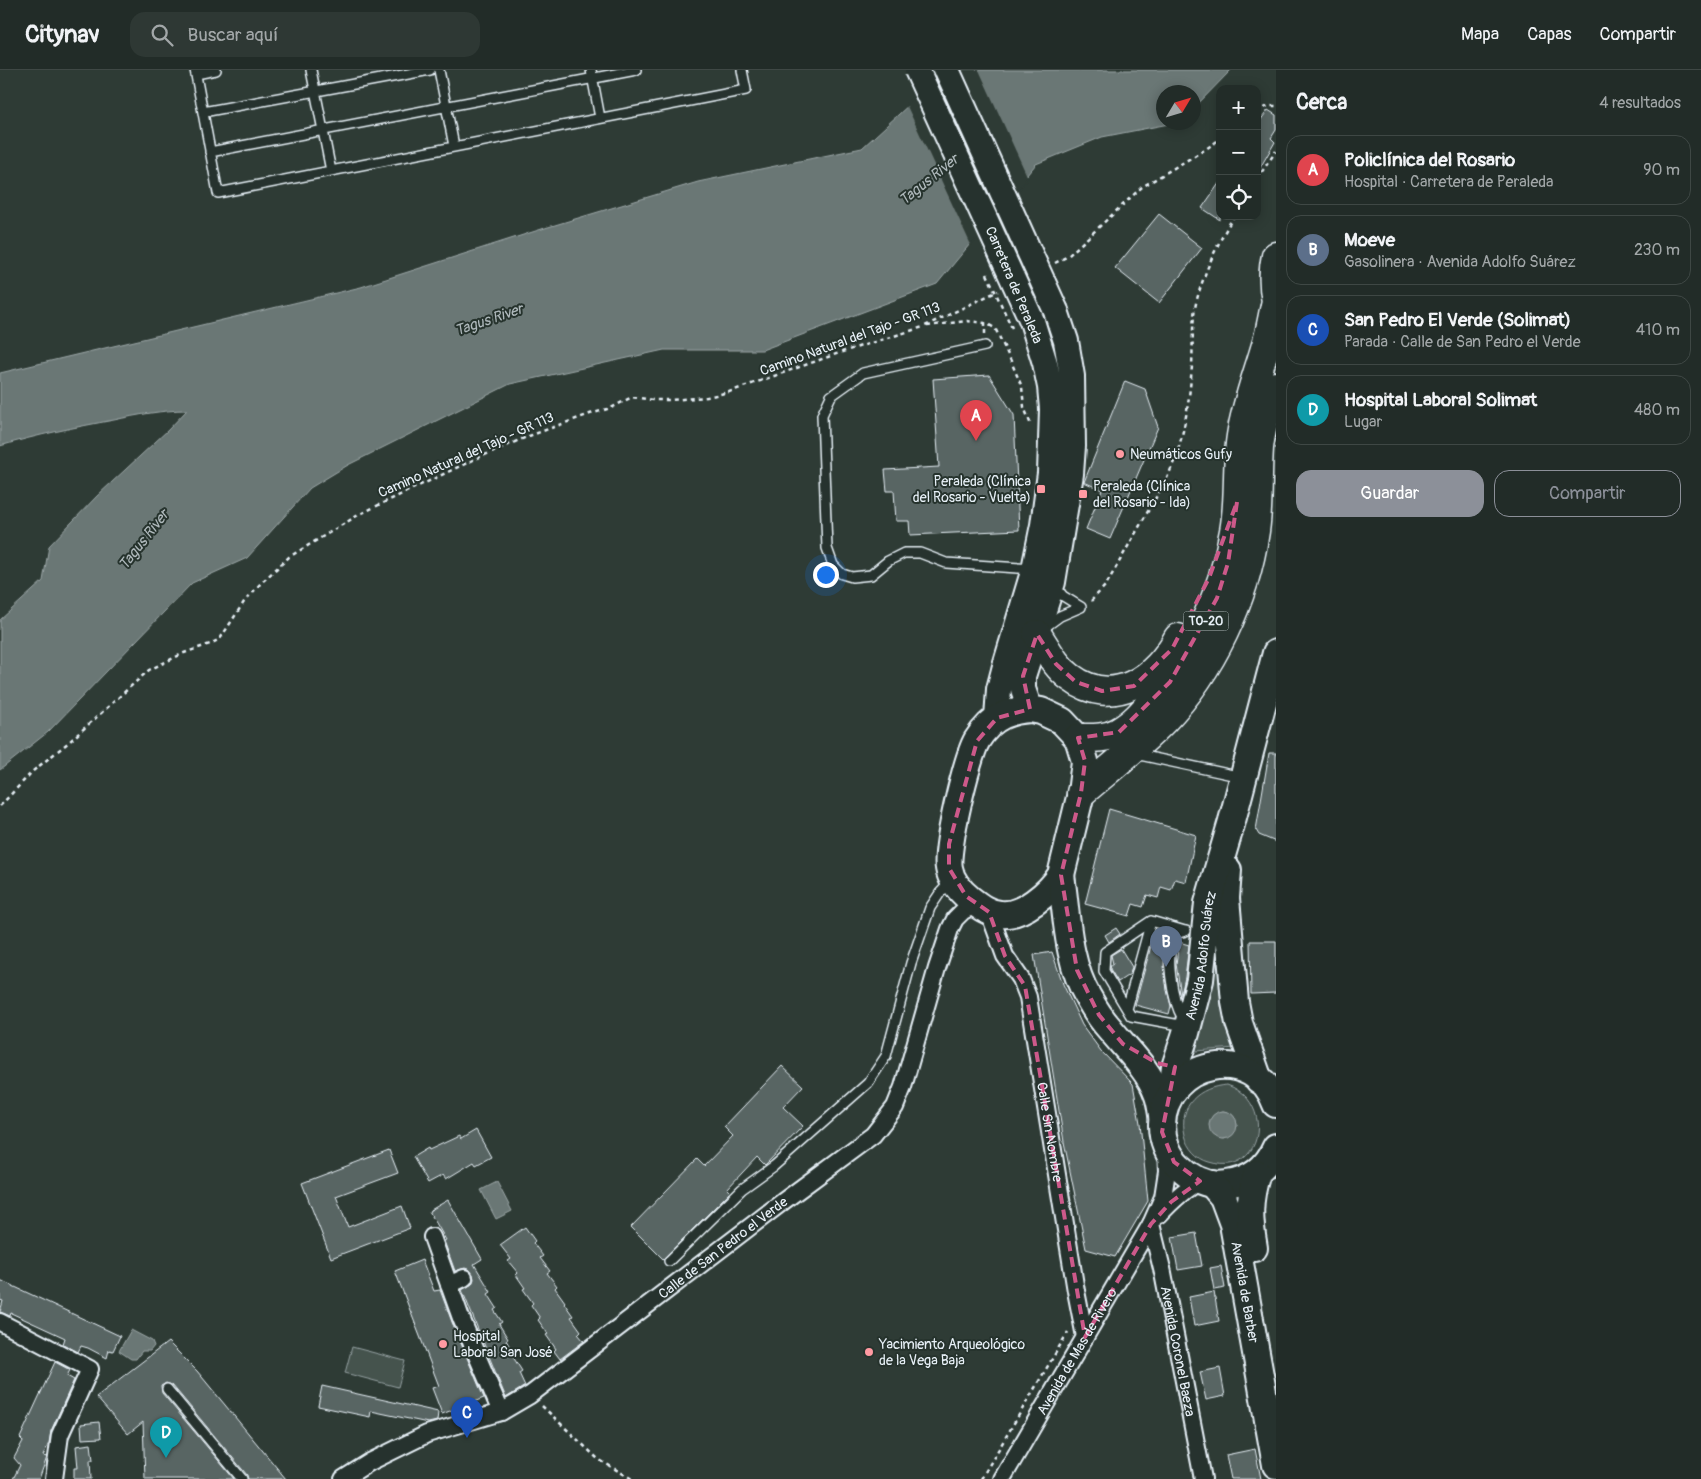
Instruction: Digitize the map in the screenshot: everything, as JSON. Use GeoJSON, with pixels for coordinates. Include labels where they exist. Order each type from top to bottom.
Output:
{"type":"FeatureCollection","features":[{"type":"Feature","properties":{"kind":"highway","name":"TO-20"},"geometry":{"type":"LineString","coordinates":[[1078,738],[1109,736],[1119,732],[1139,716],[1170,682],[1200,634],[1217,598],[1228,563],[1235,528],[1242,431],[1269,336],[1276,301],[1273,267],[1276,256]]}},
{"type":"Feature","properties":{"kind":"highway","name":"TO-20"},"geometry":{"type":"LineString","coordinates":[[1081,793],[1166,718],[1190,688],[1222,637],[1234,610],[1253,548],[1256,528],[1260,439],[1276,386]]}},
{"type":"Feature","properties":{"kind":"highway"},"geometry":{"type":"LineString","coordinates":[[1038,634],[1056,664],[1076,682],[1102,691],[1134,686],[1154,670],[1172,649],[1209,578],[1237,502]]}},
{"type":"Feature","properties":{"kind":"main road","name":"Carretera de Peraleda"},"geometry":{"type":"LineString","coordinates":[[917,70],[1032,321],[1050,387],[1052,409],[1050,473],[1043,526],[1043,576],[1038,634],[1024,676],[1024,688],[1030,709]]}},
{"type":"Feature","properties":{"kind":"main road","name":"Carretera de Peraleda"},"geometry":{"type":"LineString","coordinates":[[947,70],[1056,311],[1066,341],[1072,376],[1073,446],[1067,501],[1043,576],[999,690],[997,718]]}},
{"type":"Feature","properties":{"kind":"main road","name":"Avenida Adolfo Suárez"},"geometry":{"type":"LineString","coordinates":[[1162,1115],[1166,1103],[1180,1077],[1188,1026],[1200,980],[1200,936],[1276,653]]}},
{"type":"Feature","properties":{"kind":"main road"},"geometry":{"type":"LineString","coordinates":[[1030,709],[1041,711],[1062,721],[1078,738],[1085,760],[1081,793],[1060,875],[1054,886],[1036,901],[1016,912],[1002,915],[983,908],[966,896],[952,880],[949,868],[949,844],[968,764],[977,740],[988,725],[997,718],[1018,710],[1030,709]]}},
{"type":"Feature","properties":{"kind":"main road","name":"Avenida Adolfo Suárez"},"geometry":{"type":"LineString","coordinates":[[1232,821],[1226,898],[1235,1002],[1239,1023],[1259,1080]]}},
{"type":"Feature","properties":{"kind":"main road"},"geometry":{"type":"LineString","coordinates":[[1060,875],[1077,970],[1087,995],[1099,1015],[1124,1044],[1157,1092],[1162,1115],[1162,1132],[1166,1148],[1174,1162],[1186,1173],[1206,1182],[1236,1183],[1269,1165]]}},
{"type":"Feature","properties":{"kind":"main road"},"geometry":{"type":"LineString","coordinates":[[1036,901],[1056,912],[1069,932]]}},
{"type":"Feature","properties":{"kind":"main road"},"geometry":{"type":"LineString","coordinates":[[1124,1044],[1141,1056],[1180,1077],[1207,1067],[1234,1067],[1248,1072],[1268,1089],[1276,1104]]}},
{"type":"Feature","properties":{"kind":"main road","name":"Avenida de Barber"},"geometry":{"type":"LineString","coordinates":[[1269,1165],[1250,1198],[1249,1213],[1269,1380],[1276,1465]]}},
{"type":"Feature","properties":{"kind":"main road","name":"Avenida de Barber"},"geometry":{"type":"LineString","coordinates":[[1206,1182],[1223,1197],[1233,1224],[1269,1380]]}},
{"type":"Feature","properties":{"kind":"street","name":"Calle Sin Nombre"},"geometry":{"type":"LineString","coordinates":[[983,908],[1005,956],[1021,979],[1028,998],[1085,1337]]}},
{"type":"Feature","properties":{"kind":"street","name":"Calle de San Pedro el Verde"},"geometry":{"type":"LineString","coordinates":[[343,1479],[370,1462],[427,1434],[501,1412],[530,1395],[873,1135],[895,1107],[903,1087],[950,928],[962,911],[983,908]]}},
{"type":"Feature","properties":{"kind":"street","name":"Avenida de Mas de Rivero"},"geometry":{"type":"LineString","coordinates":[[1002,1479],[1151,1224],[1163,1197],[1167,1171],[1166,1148]]}},
{"type":"Feature","properties":{"kind":"street","name":"Avenida de Mas de Rivero"},"geometry":{"type":"LineString","coordinates":[[1151,1224],[1192,1185],[1206,1182]]}},
{"type":"Feature","properties":{"kind":"street","name":"Avenida Coronel Baeza"},"geometry":{"type":"LineString","coordinates":[[1151,1224],[1203,1479]]}},
{"type":"Feature","properties":{"kind":"street"},"geometry":{"type":"LineString","coordinates":[[432,1237],[461,1318],[501,1412]]}},
{"type":"Feature","properties":{"kind":"street"},"geometry":{"type":"LineString","coordinates":[[449,1285],[464,1278]]}},
{"type":"Feature","properties":{"kind":"street"},"geometry":{"type":"LineString","coordinates":[[0,1322],[90,1369],[60,1435],[54,1479]]}},
{"type":"Feature","properties":{"kind":"lane"},"geometry":{"type":"LineString","coordinates":[[216,70],[195,72],[218,193],[746,90],[742,70]]}},
{"type":"Feature","properties":{"kind":"lane"},"geometry":{"type":"LineString","coordinates":[[311,70],[331,171]]}},
{"type":"Feature","properties":{"kind":"lane"},"geometry":{"type":"LineString","coordinates":[[203,112],[430,70]]}},
{"type":"Feature","properties":{"kind":"lane"},"geometry":{"type":"LineString","coordinates":[[439,70],[454,146]]}},
{"type":"Feature","properties":{"kind":"lane"},"geometry":{"type":"LineString","coordinates":[[210,152],[446,107],[591,74],[636,70]]}},
{"type":"Feature","properties":{"kind":"lane"},"geometry":{"type":"LineString","coordinates":[[591,74],[600,118]]}},
{"type":"Feature","properties":{"kind":"lane"},"geometry":{"type":"LineString","coordinates":[[985,346],[863,373],[831,396],[822,415],[826,548],[833,565],[842,574],[852,577],[871,575],[904,553],[920,553],[946,563],[1043,576],[1064,596],[1081,607]]}},
{"type":"Feature","properties":{"kind":"lane"},"geometry":{"type":"LineString","coordinates":[[1038,634],[1060,616],[1081,607]]}},
{"type":"Feature","properties":{"kind":"lane"},"geometry":{"type":"LineString","coordinates":[[1129,752],[1243,777]]}},
{"type":"Feature","properties":{"kind":"lane"},"geometry":{"type":"LineString","coordinates":[[669,1261],[742,1189],[774,1166],[868,1083],[886,1056],[911,964],[930,908],[952,880]]}},
{"type":"Feature","properties":{"kind":"lane"},"geometry":{"type":"LineString","coordinates":[[1151,921],[1200,936]]}},
{"type":"Feature","properties":{"kind":"lane"},"geometry":{"type":"LineString","coordinates":[[1127,1009],[1151,921]]}},
{"type":"Feature","properties":{"kind":"lane"},"geometry":{"type":"LineString","coordinates":[[1151,921],[1105,952],[1104,971],[1131,1016],[1188,1026]]}},
{"type":"Feature","properties":{"kind":"lane"},"geometry":{"type":"LineString","coordinates":[[1222,955],[1235,1002]]}},
{"type":"Feature","properties":{"kind":"lane"},"geometry":{"type":"LineString","coordinates":[[167,1389],[242,1479]]}},
{"type":"Feature","properties":{"kind":"path"},"geometry":{"type":"LineString","coordinates":[[1261,110],[1268,106],[1276,106]]}},
{"type":"Feature","properties":{"kind":"path"},"geometry":{"type":"LineString","coordinates":[[1051,264],[1068,256],[1142,187],[1216,141]]}},
{"type":"Feature","properties":{"kind":"path"},"geometry":{"type":"LineString","coordinates":[[1260,175],[1276,151]]}},
{"type":"Feature","properties":{"kind":"path"},"geometry":{"type":"LineString","coordinates":[[1081,607],[1089,603],[1106,585],[1175,462],[1186,413],[1192,366],[1194,319],[1202,280],[1232,220]]}},
{"type":"Feature","properties":{"kind":"path","name":"Camino Natural del Tajo - GR 113"},"geometry":{"type":"LineString","coordinates":[[0,806],[32,771],[69,742],[149,670],[184,653],[220,639],[244,602],[261,582],[289,557],[360,514],[489,453],[590,414],[611,408],[632,397],[671,400],[707,397],[754,384],[842,352],[923,327],[999,290]]}},
{"type":"Feature","properties":{"kind":"path"},"geometry":{"type":"LineString","coordinates":[[923,327],[967,321],[985,323],[995,328],[1022,387],[1027,418],[1036,432]]}},
{"type":"Feature","properties":{"kind":"path"},"geometry":{"type":"LineString","coordinates":[[985,323],[985,346]]}},
{"type":"Feature","properties":{"kind":"path"},"geometry":{"type":"LineString","coordinates":[[981,1479],[1069,1330]]}},
{"type":"Feature","properties":{"kind":"path"},"geometry":{"type":"LineString","coordinates":[[530,1395],[598,1460],[632,1479]]}},
{"type":"Feature","properties":{"kind":"highlighted area"},"geometry":{"type":"Polygon","coordinates":[[[1237,502],[1228,563],[1217,598],[1170,682],[1119,732],[1078,738],[1085,761],[1081,793],[1061,875],[1077,970],[1099,1015],[1123,1044],[1157,1063],[1175,1067],[1162,1132],[1174,1162],[1200,1181],[1171,1202],[1151,1224],[1085,1337],[1025,986],[1005,956],[989,912],[966,896],[949,868],[949,844],[977,741],[997,718],[1030,709],[1023,676],[1037,634],[1056,664],[1076,682],[1102,691],[1134,686],[1172,649],[1209,578],[1237,502]]]}},
{"type":"Feature","properties":{"kind":"shaded area"},"geometry":{"type":"Polygon","coordinates":[[[1215,953],[1219,962],[1236,1048],[1196,1051],[1215,953]]]}},
{"type":"Feature","properties":{"kind":"shaded area"},"geometry":{"type":"Polygon","coordinates":[[[1227,1085],[1243,1094],[1252,1106],[1257,1121],[1257,1136],[1252,1149],[1242,1159],[1228,1164],[1210,1162],[1198,1156],[1186,1140],[1185,1135],[1184,1124],[1188,1107],[1200,1094],[1217,1086],[1227,1085]],[[1223,1111],[1213,1116],[1210,1126],[1214,1135],[1225,1139],[1237,1127],[1233,1116],[1223,1111]]]}},
{"type":"Feature","properties":{"kind":"shaded area"},"geometry":{"type":"Polygon","coordinates":[[[352,1347],[405,1361],[398,1387],[345,1373],[352,1347]]]}},
{"type":"Feature","properties":{"kind":"water","name":"Tagus River"},"geometry":{"type":"Polygon","coordinates":[[[947,70],[1231,70],[1201,101],[1201,85],[1156,85],[1156,126],[1102,137],[1036,164],[937,284],[762,350],[664,350],[510,384],[348,465],[310,488],[247,558],[192,583],[48,732],[0,770],[0,620],[43,581],[49,546],[97,496],[187,410],[132,416],[28,438],[0,446],[0,373],[361,287],[545,228],[698,182],[862,148],[947,70]]]}},
{"type":"Feature","properties":{"kind":"water"},"geometry":{"type":"Polygon","coordinates":[[[1223,1111],[1233,1115],[1237,1125],[1233,1135],[1223,1139],[1213,1135],[1209,1125],[1213,1115],[1223,1111]]]}},
{"type":"Feature","properties":{"kind":"water"},"geometry":{"type":"Polygon","coordinates":[[[497,1182],[512,1211],[496,1219],[481,1190],[497,1182]]]}},
{"type":"Feature","properties":{"kind":"water"},"geometry":{"type":"Polygon","coordinates":[[[131,1330],[152,1341],[154,1346],[150,1351],[142,1351],[136,1359],[131,1359],[119,1351],[131,1330]]]}},
{"type":"Feature","properties":{"kind":"pier"},"geometry":{"type":"Polygon","coordinates":[[[944,70],[979,70],[1028,178],[971,245],[906,104],[944,70]]]}},
{"type":"Feature","properties":{"kind":"building"},"geometry":{"type":"Polygon","coordinates":[[[1268,110],[1276,115],[1276,130],[1271,138],[1275,142],[1261,166],[1261,130],[1261,120],[1268,110]]]}},
{"type":"Feature","properties":{"kind":"building"},"geometry":{"type":"Polygon","coordinates":[[[1216,188],[1216,217],[1202,208],[1216,188]]]}},
{"type":"Feature","properties":{"kind":"building"},"geometry":{"type":"Polygon","coordinates":[[[1159,214],[1202,248],[1159,303],[1115,268],[1159,214]]]}},
{"type":"Feature","properties":{"kind":"building"},"geometry":{"type":"Polygon","coordinates":[[[989,375],[1014,415],[1019,530],[910,535],[909,521],[896,521],[894,491],[887,491],[885,470],[939,467],[933,379],[989,375]]]}},
{"type":"Feature","properties":{"kind":"building","name":"Neumáticos Gufy"},"geometry":{"type":"Polygon","coordinates":[[[1125,381],[1145,389],[1158,427],[1110,539],[1086,529],[1102,490],[1084,482],[1125,381]]]}},
{"type":"Feature","properties":{"kind":"building"},"geometry":{"type":"Polygon","coordinates":[[[1269,753],[1276,753],[1276,842],[1259,835],[1256,830],[1269,753]]]}},
{"type":"Feature","properties":{"kind":"building"},"geometry":{"type":"Polygon","coordinates":[[[1109,809],[1196,835],[1186,882],[1175,879],[1171,890],[1161,887],[1158,898],[1147,895],[1143,907],[1133,904],[1129,916],[1085,904],[1109,809]]]}},
{"type":"Feature","properties":{"kind":"building"},"geometry":{"type":"Polygon","coordinates":[[[1116,928],[1120,934],[1109,942],[1105,935],[1116,928]]]}},
{"type":"Feature","properties":{"kind":"building"},"geometry":{"type":"Polygon","coordinates":[[[1154,935],[1166,939],[1164,965],[1171,1006],[1169,1014],[1135,1005],[1154,935]]]}},
{"type":"Feature","properties":{"kind":"building"},"geometry":{"type":"Polygon","coordinates":[[[1250,941],[1276,941],[1276,993],[1251,994],[1250,941]]]}},
{"type":"Feature","properties":{"kind":"building"},"geometry":{"type":"Polygon","coordinates":[[[1179,942],[1189,945],[1181,995],[1176,964],[1179,942]]]}},
{"type":"Feature","properties":{"kind":"building"},"geometry":{"type":"Polygon","coordinates":[[[1121,949],[1132,967],[1130,974],[1118,982],[1110,969],[1113,964],[1111,955],[1121,949]]]}},
{"type":"Feature","properties":{"kind":"building"},"geometry":{"type":"Polygon","coordinates":[[[1052,952],[1063,984],[1082,1025],[1101,1051],[1133,1084],[1140,1123],[1148,1201],[1115,1257],[1086,1249],[1064,1142],[1034,955],[1052,952]]]}},
{"type":"Feature","properties":{"kind":"building"},"geometry":{"type":"Polygon","coordinates":[[[782,1066],[803,1086],[783,1107],[803,1126],[765,1165],[757,1157],[727,1189],[730,1192],[663,1259],[631,1227],[697,1159],[704,1166],[733,1136],[724,1127],[782,1066]]]}},
{"type":"Feature","properties":{"kind":"building"},"geometry":{"type":"Polygon","coordinates":[[[476,1130],[491,1157],[476,1165],[474,1162],[446,1179],[443,1175],[428,1183],[413,1157],[428,1148],[429,1150],[459,1136],[461,1139],[476,1130]]]}},
{"type":"Feature","properties":{"kind":"building"},"geometry":{"type":"Polygon","coordinates":[[[389,1150],[398,1173],[336,1196],[348,1227],[402,1206],[410,1228],[331,1258],[302,1183],[389,1150]]]}},
{"type":"Feature","properties":{"kind":"building"},"geometry":{"type":"Polygon","coordinates":[[[448,1200],[482,1259],[474,1264],[491,1292],[488,1294],[497,1308],[494,1310],[502,1322],[499,1324],[508,1339],[506,1340],[515,1356],[513,1357],[522,1371],[519,1373],[525,1386],[506,1398],[462,1290],[472,1284],[473,1274],[465,1268],[455,1271],[444,1241],[446,1240],[429,1211],[448,1200]]]}},
{"type":"Feature","properties":{"kind":"building"},"geometry":{"type":"Polygon","coordinates":[[[525,1227],[535,1241],[533,1243],[543,1256],[540,1258],[550,1271],[547,1273],[557,1286],[555,1288],[573,1316],[571,1317],[581,1331],[578,1334],[584,1341],[560,1359],[554,1351],[556,1349],[546,1335],[548,1334],[538,1320],[540,1318],[531,1305],[533,1303],[516,1275],[518,1273],[508,1261],[511,1259],[500,1245],[525,1227]]]}},
{"type":"Feature","properties":{"kind":"building"},"geometry":{"type":"Polygon","coordinates":[[[1196,1233],[1202,1266],[1178,1270],[1172,1237],[1196,1233]]]}},
{"type":"Feature","properties":{"kind":"building","name":"Hospital Laboral San José"},"geometry":{"type":"Polygon","coordinates":[[[422,1260],[434,1291],[440,1290],[484,1398],[442,1414],[432,1388],[439,1386],[395,1271],[422,1260]]]}},
{"type":"Feature","properties":{"kind":"building"},"geometry":{"type":"Polygon","coordinates":[[[1221,1266],[1225,1288],[1214,1290],[1210,1268],[1221,1266]]]}},
{"type":"Feature","properties":{"kind":"building"},"geometry":{"type":"Polygon","coordinates":[[[0,1280],[120,1336],[113,1351],[109,1350],[107,1358],[81,1346],[78,1352],[63,1344],[65,1338],[11,1313],[10,1316],[0,1312],[3,1301],[0,1300],[0,1280]]]}},
{"type":"Feature","properties":{"kind":"building"},"geometry":{"type":"Polygon","coordinates":[[[1214,1292],[1219,1321],[1194,1326],[1189,1297],[1214,1292]]]}},
{"type":"Feature","properties":{"kind":"building"},"geometry":{"type":"Polygon","coordinates":[[[168,1342],[197,1371],[286,1479],[248,1479],[247,1475],[172,1385],[166,1383],[161,1386],[162,1393],[234,1479],[145,1479],[143,1422],[128,1434],[96,1397],[168,1342]]]}},
{"type":"Feature","properties":{"kind":"building"},"geometry":{"type":"Polygon","coordinates":[[[55,1362],[70,1370],[67,1376],[74,1380],[51,1431],[49,1443],[43,1456],[47,1457],[46,1460],[39,1479],[13,1479],[20,1465],[14,1458],[23,1441],[20,1438],[55,1362]]]}},
{"type":"Feature","properties":{"kind":"building"},"geometry":{"type":"Polygon","coordinates":[[[1220,1368],[1225,1396],[1206,1400],[1200,1372],[1220,1368]]]}},
{"type":"Feature","properties":{"kind":"building"},"geometry":{"type":"Polygon","coordinates":[[[322,1386],[438,1412],[437,1421],[428,1423],[371,1411],[370,1417],[318,1406],[322,1386]]]}},
{"type":"Feature","properties":{"kind":"building"},"geometry":{"type":"Polygon","coordinates":[[[99,1422],[101,1438],[82,1439],[81,1424],[99,1422]]]}},
{"type":"Feature","properties":{"kind":"building"},"geometry":{"type":"Polygon","coordinates":[[[91,1444],[93,1460],[90,1460],[91,1479],[74,1479],[74,1468],[78,1468],[76,1446],[91,1444]]]}},
{"type":"Feature","properties":{"kind":"building"},"geometry":{"type":"Polygon","coordinates":[[[1255,1449],[1261,1479],[1231,1479],[1226,1455],[1255,1449]]]}},
{"type":"Feature","properties":{"kind":"place","name":"Policlínica del Rosario"},"geometry":{"type":"Point","coordinates":[976,441]}},
{"type":"Feature","properties":{"kind":"place","name":"Neumáticos Gufy"},"geometry":{"type":"Point","coordinates":[1120,454]}},
{"type":"Feature","properties":{"kind":"place","name":"Peraleda (Clínica del Rosario - Vuelta)"},"geometry":{"type":"Point","coordinates":[1041,489]}},
{"type":"Feature","properties":{"kind":"place","name":"Peraleda (Clínica del Rosario - Ida)"},"geometry":{"type":"Point","coordinates":[1083,494]}},
{"type":"Feature","properties":{"kind":"place","name":"Moeve"},"geometry":{"type":"Point","coordinates":[1166,967]}},
{"type":"Feature","properties":{"kind":"place","name":"Hospital Laboral San José"},"geometry":{"type":"Point","coordinates":[443,1344]}},
{"type":"Feature","properties":{"kind":"place","name":"Yacimiento Arqueológico de la Vega Baja"},"geometry":{"type":"Point","coordinates":[869,1352]}},
{"type":"Feature","properties":{"kind":"place","name":"San Pedro El Verde (Solimat)"},"geometry":{"type":"Point","coordinates":[467,1438]}},
{"type":"Feature","properties":{"kind":"place","name":"Hospital Laboral Solimat"},"geometry":{"type":"Point","coordinates":[166,1458]}}]}
